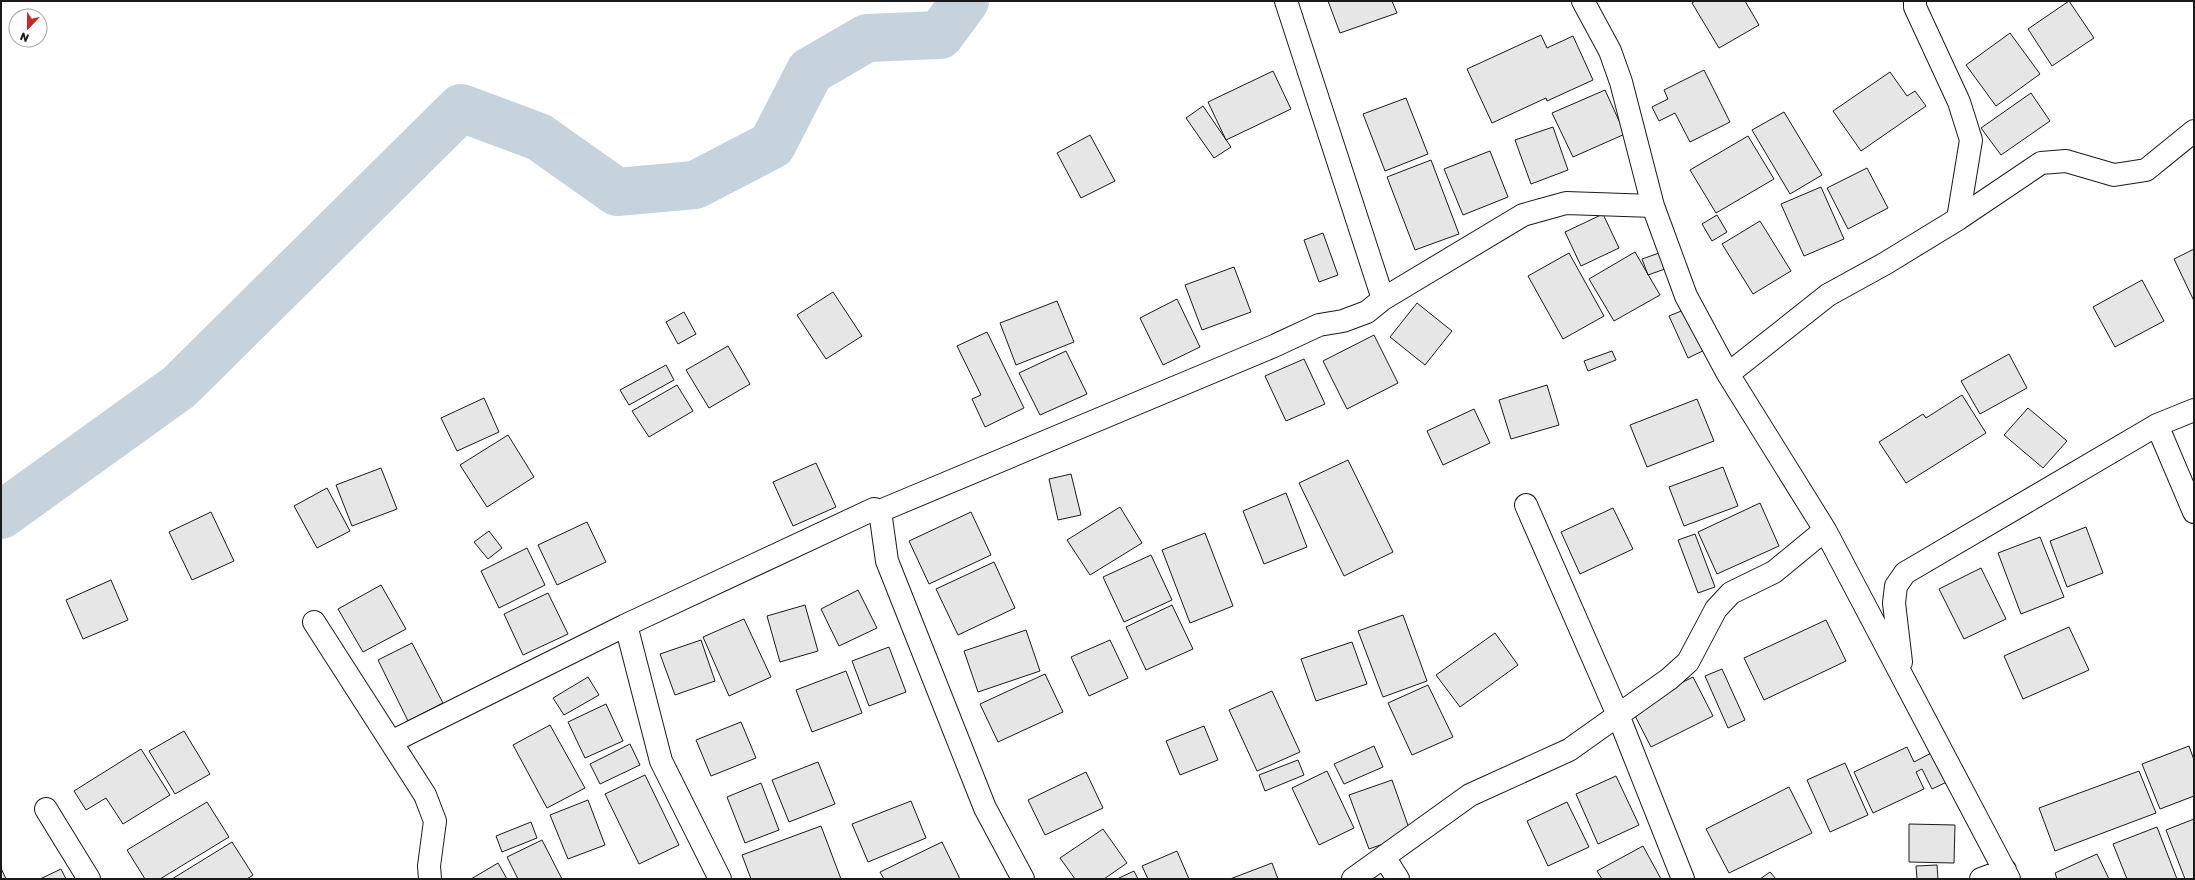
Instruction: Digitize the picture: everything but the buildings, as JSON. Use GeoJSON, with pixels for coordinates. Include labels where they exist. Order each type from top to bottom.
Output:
{"type":"FeatureCollection","features":[{"type":"Feature","properties":{"kind":"street"},"geometry":{"type":"LineString","coordinates":[[1286,1],[1382,299]]}},
{"type":"Feature","properties":{"kind":"street"},"geometry":{"type":"LineString","coordinates":[[1583,1],[1610,51],[1622,82],[1653,206],[1686,296],[1728,374],[1825,530],[2007,875],[1981,879]]}},
{"type":"Feature","properties":{"kind":"street"},"geometry":{"type":"LineString","coordinates":[[1915,1],[1915,7],[1959,102],[1971,140],[1958,219]]}},
{"type":"Feature","properties":{"kind":"street"},"geometry":{"type":"LineString","coordinates":[[1728,374],[1828,295],[1886,263],[1958,219],[2041,163],[2066,161],[2114,175],[2146,170],[2194,131]]}},
{"type":"Feature","properties":{"kind":"street"},"geometry":{"type":"LineString","coordinates":[[391,742],[626,625],[874,509],[880,511],[1267,350],[1319,325],[1343,321],[1367,312],[1382,299],[1523,216],[1566,203],[1653,206]]}},
{"type":"Feature","properties":{"kind":"street"},"geometry":{"type":"LineString","coordinates":[[1902,675],[1894,603],[1896,586],[1905,573],[2157,425],[2194,410]]}},
{"type":"Feature","properties":{"kind":"street"},"geometry":{"type":"LineString","coordinates":[[2157,425],[2194,512]]}},
{"type":"Feature","properties":{"kind":"street"},"geometry":{"type":"LineString","coordinates":[[1526,505],[1618,715],[1684,879]]}},
{"type":"Feature","properties":{"kind":"street"},"geometry":{"type":"LineString","coordinates":[[880,511],[890,568],[985,808],[1023,879]]}},
{"type":"Feature","properties":{"kind":"street"},"geometry":{"type":"LineString","coordinates":[[1352,879],[1470,795],[1569,750],[1670,680],[1688,662],[1716,609],[1731,594],[1774,572],[1825,530]]}},
{"type":"Feature","properties":{"kind":"street"},"geometry":{"type":"LineString","coordinates":[[314,622],[425,795],[435,822],[429,866],[430,879]]}},
{"type":"Feature","properties":{"kind":"street"},"geometry":{"type":"LineString","coordinates":[[626,625],[661,761],[720,879]]}},
{"type":"Feature","properties":{"kind":"street"},"geometry":{"type":"LineString","coordinates":[[46,808],[89,879]]}},
{"type":"Feature","properties":{"kind":"street"},"geometry":{"type":"LineString","coordinates":[[1384,857],[1398,879]]}},
{"type":"Feature","properties":{"kind":"waterway"},"geometry":{"type":"LineString","coordinates":[[1,515],[179,387],[461,108],[539,137],[617,192],[695,185],[772,145],[810,71],[867,38],[940,35],[965,1]]}}]}
